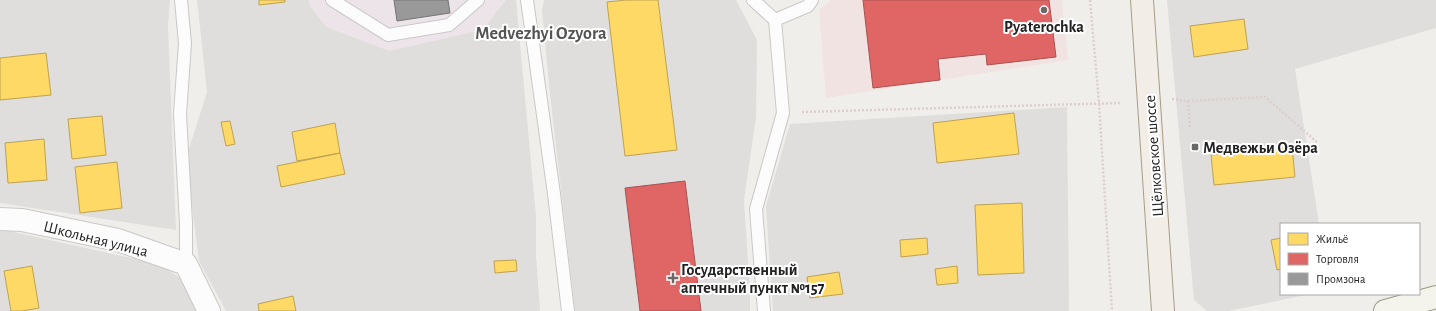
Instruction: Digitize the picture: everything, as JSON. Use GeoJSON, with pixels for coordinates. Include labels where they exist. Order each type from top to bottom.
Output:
{"type":"FeatureCollection","features":[{"type":"Feature","properties":{"kind":"main road","name":"Щёлковское шоссе"},"geometry":{"type":"LineString","coordinates":[[1142,0],[1163,311]]}},
{"type":"Feature","properties":{"kind":"main road"},"geometry":{"type":"LineString","coordinates":[[1386,311],[1436,297]]}},
{"type":"Feature","properties":{"kind":"street","name":"Школьная улица"},"geometry":{"type":"LineString","coordinates":[[0,219],[22,220],[118,240],[186,264]]}},
{"type":"Feature","properties":{"kind":"street"},"geometry":{"type":"LineString","coordinates":[[186,264],[209,311]]}},
{"type":"Feature","properties":{"kind":"lane"},"geometry":{"type":"LineString","coordinates":[[181,0],[185,43],[180,114],[186,223],[186,264]]}},
{"type":"Feature","properties":{"kind":"lane"},"geometry":{"type":"LineString","coordinates":[[332,0],[388,35],[449,25],[478,0]]}},
{"type":"Feature","properties":{"kind":"lane"},"geometry":{"type":"LineString","coordinates":[[527,0],[554,194],[568,311]]}},
{"type":"Feature","properties":{"kind":"lane"},"geometry":{"type":"LineString","coordinates":[[753,0],[775,20],[783,113],[756,209],[764,311]]}},
{"type":"Feature","properties":{"kind":"lane"},"geometry":{"type":"LineString","coordinates":[[775,20],[808,6],[812,0]]}},
{"type":"Feature","properties":{"kind":"path"},"geometry":{"type":"LineString","coordinates":[[1090,0],[1099,103],[1112,311]]}},
{"type":"Feature","properties":{"kind":"path"},"geometry":{"type":"LineString","coordinates":[[1172,99],[1188,101],[1265,97],[1318,144]]}},
{"type":"Feature","properties":{"kind":"path"},"geometry":{"type":"LineString","coordinates":[[1188,101],[1190,127]]}},
{"type":"Feature","properties":{"kind":"path"},"geometry":{"type":"LineString","coordinates":[[783,113],[1120,103]]}},
{"type":"Feature","properties":{"kind":"shaded area"},"geometry":{"type":"Polygon","coordinates":[[[0,0],[170,0],[168,26],[176,230],[0,203],[0,0]]]}},
{"type":"Feature","properties":{"kind":"shaded area"},"geometry":{"type":"Polygon","coordinates":[[[197,0],[309,0],[310,6],[482,30],[506,0],[516,0],[536,217],[536,256],[540,311],[226,311],[199,261],[186,158],[207,92],[197,0]]]}},
{"type":"Feature","properties":{"kind":"shaded area"},"geometry":{"type":"Polygon","coordinates":[[[309,0],[506,0],[482,30],[389,51],[326,27],[310,6],[309,0]]]}},
{"type":"Feature","properties":{"kind":"shaded area"},"geometry":{"type":"Polygon","coordinates":[[[544,0],[736,0],[757,40],[756,117],[744,200],[750,311],[575,311],[550,94],[542,10],[544,0]]]}},
{"type":"Feature","properties":{"kind":"shaded area"},"geometry":{"type":"Polygon","coordinates":[[[831,0],[1062,0],[1068,60],[826,98],[819,10],[831,0]]]}},
{"type":"Feature","properties":{"kind":"shaded area"},"geometry":{"type":"Polygon","coordinates":[[[1167,0],[1436,0],[1436,28],[1295,69],[1319,223],[1280,223],[1280,295],[1305,295],[1229,311],[1207,311],[1194,300],[1167,0]]]}},
{"type":"Feature","properties":{"kind":"shaded area"},"geometry":{"type":"Polygon","coordinates":[[[1067,107],[1069,311],[773,311],[766,206],[790,124],[1067,107]]]}},
{"type":"Feature","properties":{"kind":"shaded area"},"geometry":{"type":"Polygon","coordinates":[[[0,229],[158,264],[184,280],[197,311],[0,311],[0,229]]]}},
{"type":"Feature","properties":{"kind":"building: Жильё"},"geometry":{"type":"Polygon","coordinates":[[[259,0],[285,0],[285,2],[259,5],[259,0]]]}},
{"type":"Feature","properties":{"kind":"building: Жильё"},"geometry":{"type":"Polygon","coordinates":[[[626,0],[658,0],[677,150],[625,156],[607,2],[626,0]]]}},
{"type":"Feature","properties":{"kind":"building: Жильё"},"geometry":{"type":"Polygon","coordinates":[[[1244,19],[1248,49],[1194,57],[1190,26],[1244,19]]]}},
{"type":"Feature","properties":{"kind":"building: Жильё"},"geometry":{"type":"Polygon","coordinates":[[[46,53],[51,95],[0,100],[0,58],[46,53]]]}},
{"type":"Feature","properties":{"kind":"building: Жильё"},"geometry":{"type":"Polygon","coordinates":[[[1014,113],[1019,154],[937,163],[933,123],[1014,113]]]}},
{"type":"Feature","properties":{"kind":"building: Жильё"},"geometry":{"type":"Polygon","coordinates":[[[102,116],[106,155],[72,159],[68,119],[102,116]]]}},
{"type":"Feature","properties":{"kind":"building: Жильё"},"geometry":{"type":"Polygon","coordinates":[[[230,121],[235,144],[226,146],[221,122],[230,121]]]}},
{"type":"Feature","properties":{"kind":"building: Жильё"},"geometry":{"type":"Polygon","coordinates":[[[335,123],[340,153],[297,161],[292,132],[335,123]]]}},
{"type":"Feature","properties":{"kind":"building: Жильё"},"geometry":{"type":"Polygon","coordinates":[[[44,139],[47,180],[8,183],[5,143],[44,139]]]}},
{"type":"Feature","properties":{"kind":"building: Жильё"},"geometry":{"type":"Polygon","coordinates":[[[1292,147],[1295,177],[1214,185],[1211,155],[1292,147]]]}},
{"type":"Feature","properties":{"kind":"building: Жильё"},"geometry":{"type":"Polygon","coordinates":[[[340,153],[345,174],[281,187],[277,166],[340,153]]]}},
{"type":"Feature","properties":{"kind":"building: Жильё"},"geometry":{"type":"Polygon","coordinates":[[[117,162],[122,208],[80,213],[75,167],[117,162]]]}},
{"type":"Feature","properties":{"kind":"building: Жильё"},"geometry":{"type":"Polygon","coordinates":[[[1022,203],[1024,273],[978,275],[975,205],[1022,203]]]}},
{"type":"Feature","properties":{"kind":"building: Жильё"},"geometry":{"type":"Polygon","coordinates":[[[927,238],[928,254],[901,257],[900,240],[927,238]]]}},
{"type":"Feature","properties":{"kind":"building: Жильё"},"geometry":{"type":"Polygon","coordinates":[[[1280,238],[1280,269],[1277,270],[1271,240],[1280,238]]]}},
{"type":"Feature","properties":{"kind":"building: Жильё"},"geometry":{"type":"Polygon","coordinates":[[[516,260],[517,271],[495,273],[494,261],[516,260]]]}},
{"type":"Feature","properties":{"kind":"building: Жильё"},"geometry":{"type":"Polygon","coordinates":[[[32,266],[39,308],[11,311],[4,271],[32,266]]]}},
{"type":"Feature","properties":{"kind":"building: Жильё"},"geometry":{"type":"Polygon","coordinates":[[[957,266],[958,283],[937,285],[935,269],[957,266]]]}},
{"type":"Feature","properties":{"kind":"building: Жильё"},"geometry":{"type":"Polygon","coordinates":[[[839,272],[843,294],[810,298],[807,277],[839,272]]]}},
{"type":"Feature","properties":{"kind":"building: Жильё"},"geometry":{"type":"Polygon","coordinates":[[[293,296],[296,311],[259,311],[258,304],[293,296]]]}},
{"type":"Feature","properties":{"kind":"building: Торговля"},"geometry":{"type":"Polygon","coordinates":[[[863,0],[1049,0],[1056,57],[987,65],[986,54],[938,59],[940,80],[873,88],[863,0]]]}},
{"type":"Feature","properties":{"kind":"building: Торговля"},"geometry":{"type":"Polygon","coordinates":[[[685,181],[701,311],[640,311],[625,188],[685,181]]]}},
{"type":"Feature","properties":{"kind":"building: Промзона"},"geometry":{"type":"Polygon","coordinates":[[[394,0],[448,0],[450,13],[397,21],[394,0]]]}},
{"type":"Feature","properties":{"kind":"place","name":"Pyaterochka"},"geometry":{"type":"Point","coordinates":[1044,10]}},
{"type":"Feature","properties":{"kind":"place","name":"Медвежьи Озёра"},"geometry":{"type":"Point","coordinates":[1195,147]}},
{"type":"Feature","properties":{"kind":"place","name":"Государственный аптечный пункт №157"},"geometry":{"type":"Point","coordinates":[673,278]}},
{"type":"Feature","properties":{"kind":"district","name":"Medvezhyi Ozyora"},"geometry":{"type":"Point","coordinates":[541,33]}}]}
